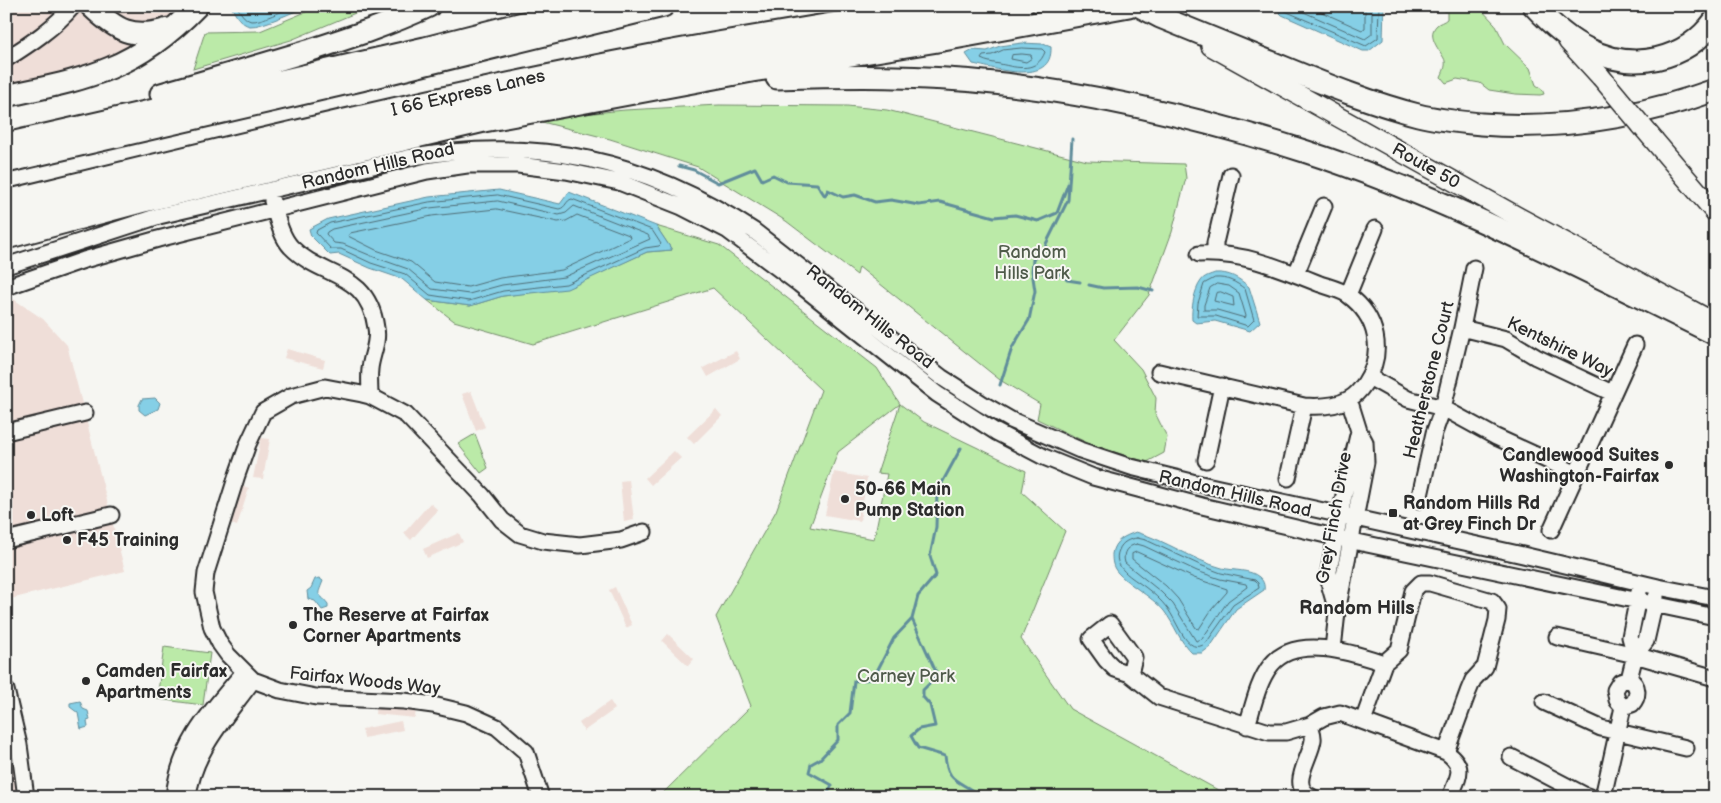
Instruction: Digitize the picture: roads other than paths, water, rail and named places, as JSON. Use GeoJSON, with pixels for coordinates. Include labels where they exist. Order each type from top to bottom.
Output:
{"type":"FeatureCollection","features":[{"type":"Feature","properties":{"kind":"highway"},"geometry":{"type":"LineString","coordinates":[[90,6],[113,25],[130,33],[141,35],[175,27]]}},
{"type":"Feature","properties":{"kind":"highway"},"geometry":{"type":"LineString","coordinates":[[6,96],[86,77],[110,68],[144,49],[175,27],[198,6]]}},
{"type":"Feature","properties":{"kind":"highway"},"geometry":{"type":"LineString","coordinates":[[6,136],[31,126],[124,104],[245,71],[407,17],[429,6]]}},
{"type":"Feature","properties":{"kind":"highway"},"geometry":{"type":"LineString","coordinates":[[188,102],[534,6]]}},
{"type":"Feature","properties":{"kind":"highway"},"geometry":{"type":"LineString","coordinates":[[6,144],[425,48],[588,6]]}},
{"type":"Feature","properties":{"kind":"highway","name":"I 66 Express Lanes"},"geometry":{"type":"LineString","coordinates":[[6,162],[390,74],[663,6]]}},
{"type":"Feature","properties":{"kind":"highway","name":"I 66 Express Lanes"},"geometry":{"type":"LineString","coordinates":[[6,201],[206,152],[653,54],[933,6]]}},
{"type":"Feature","properties":{"kind":"highway"},"geometry":{"type":"LineString","coordinates":[[6,218],[490,104],[655,72],[960,19],[1022,6]]}},
{"type":"Feature","properties":{"kind":"highway"},"geometry":{"type":"LineString","coordinates":[[6,238],[140,202],[484,121],[752,71],[938,41],[1130,6]]}},
{"type":"Feature","properties":{"kind":"highway","name":"Route 50"},"geometry":{"type":"LineString","coordinates":[[1139,6],[1160,17]]}},
{"type":"Feature","properties":{"kind":"highway"},"geometry":{"type":"LineString","coordinates":[[1534,6],[1553,25],[1588,49],[1620,59],[1644,60],[1681,51],[1693,43],[1715,20]]}},
{"type":"Feature","properties":{"kind":"highway"},"geometry":{"type":"LineString","coordinates":[[1160,17],[1331,87],[1419,116],[1451,122],[1501,126],[1544,126],[1582,122],[1652,109],[1715,90]]}},
{"type":"Feature","properties":{"kind":"highway"},"geometry":{"type":"LineString","coordinates":[[674,86],[727,81],[865,76],[945,79],[1039,89],[1205,122],[1305,151],[1433,201],[1545,251],[1715,334]]}},
{"type":"Feature","properties":{"kind":"main road","name":"Route 50"},"geometry":{"type":"LineString","coordinates":[[1160,17],[1526,222],[1715,324]]}},
{"type":"Feature","properties":{"kind":"main road"},"geometry":{"type":"LineString","coordinates":[[1553,25],[1601,77],[1715,212]]}},
{"type":"Feature","properties":{"kind":"street"},"geometry":{"type":"LineString","coordinates":[[6,59],[32,43],[56,24],[73,6]]}},
{"type":"Feature","properties":{"kind":"street","name":"Random Hills Road"},"geometry":{"type":"LineString","coordinates":[[6,266],[160,216],[407,158],[441,152],[492,149],[530,150],[575,156],[623,167],[669,183],[725,212],[754,231],[941,377],[1011,420],[1080,450],[1131,467],[1658,587],[1715,598]]}},
{"type":"Feature","properties":{"kind":"street","name":"Random Hills Road"},"geometry":{"type":"LineString","coordinates":[[6,287],[84,260],[158,239],[427,171],[466,165],[518,165],[566,171],[619,182],[682,207],[726,230],[799,284],[938,394],[996,432],[1044,457],[1093,477],[1202,506],[1343,538],[1655,606],[1715,617]]}},
{"type":"Feature","properties":{"kind":"street"},"geometry":{"type":"LineString","coordinates":[[1215,253],[1215,243],[1231,175]]}},
{"type":"Feature","properties":{"kind":"street"},"geometry":{"type":"LineString","coordinates":[[269,190],[286,241],[301,256],[346,280],[368,302],[372,309],[377,330],[370,369],[370,396]]}},
{"type":"Feature","properties":{"kind":"street"},"geometry":{"type":"LineString","coordinates":[[1296,274],[1324,206]]}},
{"type":"Feature","properties":{"kind":"street"},"geometry":{"type":"LineString","coordinates":[[1348,295],[1375,229]]}},
{"type":"Feature","properties":{"kind":"street"},"geometry":{"type":"LineString","coordinates":[[1159,372],[1304,406],[1323,407],[1349,399],[1361,388],[1369,376],[1377,355],[1376,340],[1371,323],[1348,295],[1296,274],[1236,255],[1199,254]]}},
{"type":"Feature","properties":{"kind":"street","name":"Heatherstone Court"},"geometry":{"type":"LineString","coordinates":[[1419,500],[1434,433],[1444,408],[1474,268]]}},
{"type":"Feature","properties":{"kind":"street","name":"Kentshire Way"},"geometry":{"type":"LineString","coordinates":[[1462,328],[1506,339],[1536,357],[1612,393]]}},
{"type":"Feature","properties":{"kind":"street"},"geometry":{"type":"LineString","coordinates":[[1551,530],[1575,473],[1635,345]]}},
{"type":"Feature","properties":{"kind":"street"},"geometry":{"type":"LineString","coordinates":[[1369,376],[1408,399],[1444,408],[1496,437],[1575,473]]}},
{"type":"Feature","properties":{"kind":"street"},"geometry":{"type":"LineString","coordinates":[[1206,460],[1222,386]]}},
{"type":"Feature","properties":{"kind":"street","name":"Fairfax Woods Way"},"geometry":{"type":"LineString","coordinates":[[541,797],[526,752],[497,727],[466,713],[433,705],[301,695],[280,690],[249,676],[220,644],[212,628],[204,592],[206,573],[237,475],[252,436],[263,412],[291,396],[324,387],[370,396],[406,414],[482,495],[502,520],[520,534],[543,541],[580,545],[621,540],[644,532]]}},
{"type":"Feature","properties":{"kind":"street","name":"Grey Finch Drive"},"geometry":{"type":"LineString","coordinates":[[1333,649],[1337,612],[1330,587],[1329,571],[1343,538],[1359,431],[1349,399]]}},
{"type":"Feature","properties":{"kind":"street"},"geometry":{"type":"LineString","coordinates":[[1288,478],[1304,406]]}},
{"type":"Feature","properties":{"kind":"street"},"geometry":{"type":"LineString","coordinates":[[6,432],[85,413]]}},
{"type":"Feature","properties":{"kind":"street"},"geometry":{"type":"LineString","coordinates":[[6,540],[111,515]]}},
{"type":"Feature","properties":{"kind":"street"},"geometry":{"type":"LineString","coordinates":[[1363,720],[1384,663],[1399,650],[1413,591],[1420,582],[1430,583],[1492,601],[1498,610],[1497,620],[1485,667],[1474,680],[1468,692],[1446,752]]}},
{"type":"Feature","properties":{"kind":"street"},"geometry":{"type":"LineString","coordinates":[[1635,655],[1630,637],[1641,583]]}},
{"type":"Feature","properties":{"kind":"street"},"geometry":{"type":"LineString","coordinates":[[1603,797],[1623,707],[1617,700],[1615,690],[1620,682],[1629,679],[1635,655],[1646,641],[1658,587]]}},
{"type":"Feature","properties":{"kind":"street"},"geometry":{"type":"LineString","coordinates":[[1557,637],[1635,655],[1715,678]]}},
{"type":"Feature","properties":{"kind":"street"},"geometry":{"type":"LineString","coordinates":[[1247,726],[1260,684],[1271,665],[1284,654],[1317,647],[1333,649],[1384,663]]}},
{"type":"Feature","properties":{"kind":"street"},"geometry":{"type":"LineString","coordinates":[[1130,674],[1159,697],[1268,732],[1279,733],[1340,713],[1363,720],[1446,752],[1454,757],[1459,765],[1459,774],[1450,797]]}},
{"type":"Feature","properties":{"kind":"street"},"geometry":{"type":"LineString","coordinates":[[174,797],[177,774],[188,744],[249,676]]}},
{"type":"Feature","properties":{"kind":"street"},"geometry":{"type":"LineString","coordinates":[[188,797],[195,769],[204,750],[249,676]]}},
{"type":"Feature","properties":{"kind":"street"},"geometry":{"type":"LineString","coordinates":[[6,690],[19,745],[26,797]]}},
{"type":"Feature","properties":{"kind":"street"},"geometry":{"type":"LineString","coordinates":[[1544,702],[1601,728],[1686,748]]}},
{"type":"Feature","properties":{"kind":"street"},"geometry":{"type":"LineString","coordinates":[[1310,724],[1313,739],[1300,779],[1300,785],[1307,795],[1312,797]]}},
{"type":"Feature","properties":{"kind":"street"},"geometry":{"type":"LineString","coordinates":[[1511,757],[1590,797]]}},
{"type":"Feature","properties":{"kind":"water"},"geometry":{"type":"Polygon","coordinates":[[[231,6],[308,6],[270,21],[250,26],[241,21],[231,6]]]}},
{"type":"Feature","properties":{"kind":"water"},"geometry":{"type":"Polygon","coordinates":[[[1279,6],[1384,6],[1383,40],[1369,51],[1363,51],[1282,15],[1279,12],[1279,6]]]}},
{"type":"Feature","properties":{"kind":"water"},"geometry":{"type":"Polygon","coordinates":[[[1022,43],[1043,44],[1051,47],[1049,59],[1043,67],[1033,71],[1007,71],[973,64],[966,54],[973,50],[987,51],[1000,46],[1022,43]]]}},
{"type":"Feature","properties":{"kind":"water"},"geometry":{"type":"Polygon","coordinates":[[[499,190],[560,204],[569,192],[656,226],[672,250],[647,252],[567,289],[503,296],[470,306],[427,300],[402,279],[370,268],[339,254],[330,255],[311,236],[309,229],[328,219],[429,197],[499,190]]]}},
{"type":"Feature","properties":{"kind":"water"},"geometry":{"type":"Polygon","coordinates":[[[1215,273],[1234,276],[1249,287],[1260,322],[1250,331],[1215,321],[1196,323],[1192,320],[1196,289],[1204,278],[1215,273]]]}},
{"type":"Feature","properties":{"kind":"water"},"geometry":{"type":"Polygon","coordinates":[[[155,398],[160,403],[158,409],[145,415],[139,410],[142,399],[155,398]]]}},
{"type":"Feature","properties":{"kind":"water"},"geometry":{"type":"Polygon","coordinates":[[[1136,532],[1222,568],[1255,574],[1263,581],[1264,590],[1236,609],[1210,647],[1202,653],[1192,653],[1159,605],[1124,579],[1114,567],[1112,554],[1115,545],[1124,537],[1136,532]]]}},
{"type":"Feature","properties":{"kind":"water"},"geometry":{"type":"Polygon","coordinates":[[[319,578],[323,581],[319,594],[328,604],[328,608],[322,610],[315,601],[308,599],[307,591],[311,588],[315,579],[319,578]]]}},
{"type":"Feature","properties":{"kind":"water"},"geometry":{"type":"Polygon","coordinates":[[[80,701],[83,709],[88,711],[90,720],[87,721],[88,727],[81,729],[78,713],[70,707],[70,703],[80,701]]]}},
{"type":"Feature","properties":{"kind":"waterway"},"geometry":{"type":"LineString","coordinates":[[1000,385],[1012,348],[1029,320],[1035,291],[1032,271],[1033,259],[1045,250],[1046,244],[1068,200],[1072,139]]}},
{"type":"Feature","properties":{"kind":"waterway"},"geometry":{"type":"LineString","coordinates":[[679,166],[694,170],[718,183],[755,168],[762,180],[773,175],[787,182],[817,184],[825,196],[828,190],[843,197],[855,195],[875,202],[891,200],[919,205],[940,202],[994,217],[1015,215],[1038,221],[1057,213],[1068,184]]}},
{"type":"Feature","properties":{"kind":"waterway"},"geometry":{"type":"LineString","coordinates":[[1032,271],[1063,275],[1067,280],[1080,282]]}},
{"type":"Feature","properties":{"kind":"waterway"},"geometry":{"type":"LineString","coordinates":[[1089,285],[1103,288],[1138,287],[1153,291]]}},
{"type":"Feature","properties":{"kind":"waterway"},"geometry":{"type":"LineString","coordinates":[[826,797],[832,785],[809,772],[811,764],[820,759],[838,740],[838,725],[850,713],[854,681],[873,679],[894,638],[912,619],[918,596],[936,575],[930,556],[936,527],[937,492],[961,448]]}},
{"type":"Feature","properties":{"kind":"waterway"},"geometry":{"type":"LineString","coordinates":[[912,619],[936,672],[930,683],[923,690],[923,697],[930,705],[935,726],[919,729],[911,736],[918,748],[945,756],[948,771],[954,779],[976,793],[977,797]]}},
{"type":"Feature","properties":{"kind":"place","name":"Candlewood Suites Washington-Fairfax"},"geometry":{"type":"Point","coordinates":[1669,465]}},
{"type":"Feature","properties":{"kind":"place","name":"50-66 Main Pump Station"},"geometry":{"type":"Point","coordinates":[845,499]}},
{"type":"Feature","properties":{"kind":"place","name":"Random Hills Rd at Grey Finch Dr"},"geometry":{"type":"Point","coordinates":[1393,513]}},
{"type":"Feature","properties":{"kind":"place","name":"Loft"},"geometry":{"type":"Point","coordinates":[31,515]}},
{"type":"Feature","properties":{"kind":"place","name":"F45 Training"},"geometry":{"type":"Point","coordinates":[67,540]}},
{"type":"Feature","properties":{"kind":"place","name":"The Reserve at Fairfax Corner Apartments"},"geometry":{"type":"Point","coordinates":[293,625]}},
{"type":"Feature","properties":{"kind":"place","name":"Camden Fairfax Apartments"},"geometry":{"type":"Point","coordinates":[86,681]}},
{"type":"Feature","properties":{"kind":"district","name":"Random Hills"},"geometry":{"type":"Point","coordinates":[1357,608]}},
{"type":"Feature","properties":{"kind":"park label","name":"Random Hills Park"},"geometry":{"type":"Point","coordinates":[1032,262]}},
{"type":"Feature","properties":{"kind":"park label","name":"Carney Park"},"geometry":{"type":"Point","coordinates":[906,676]}}]}
